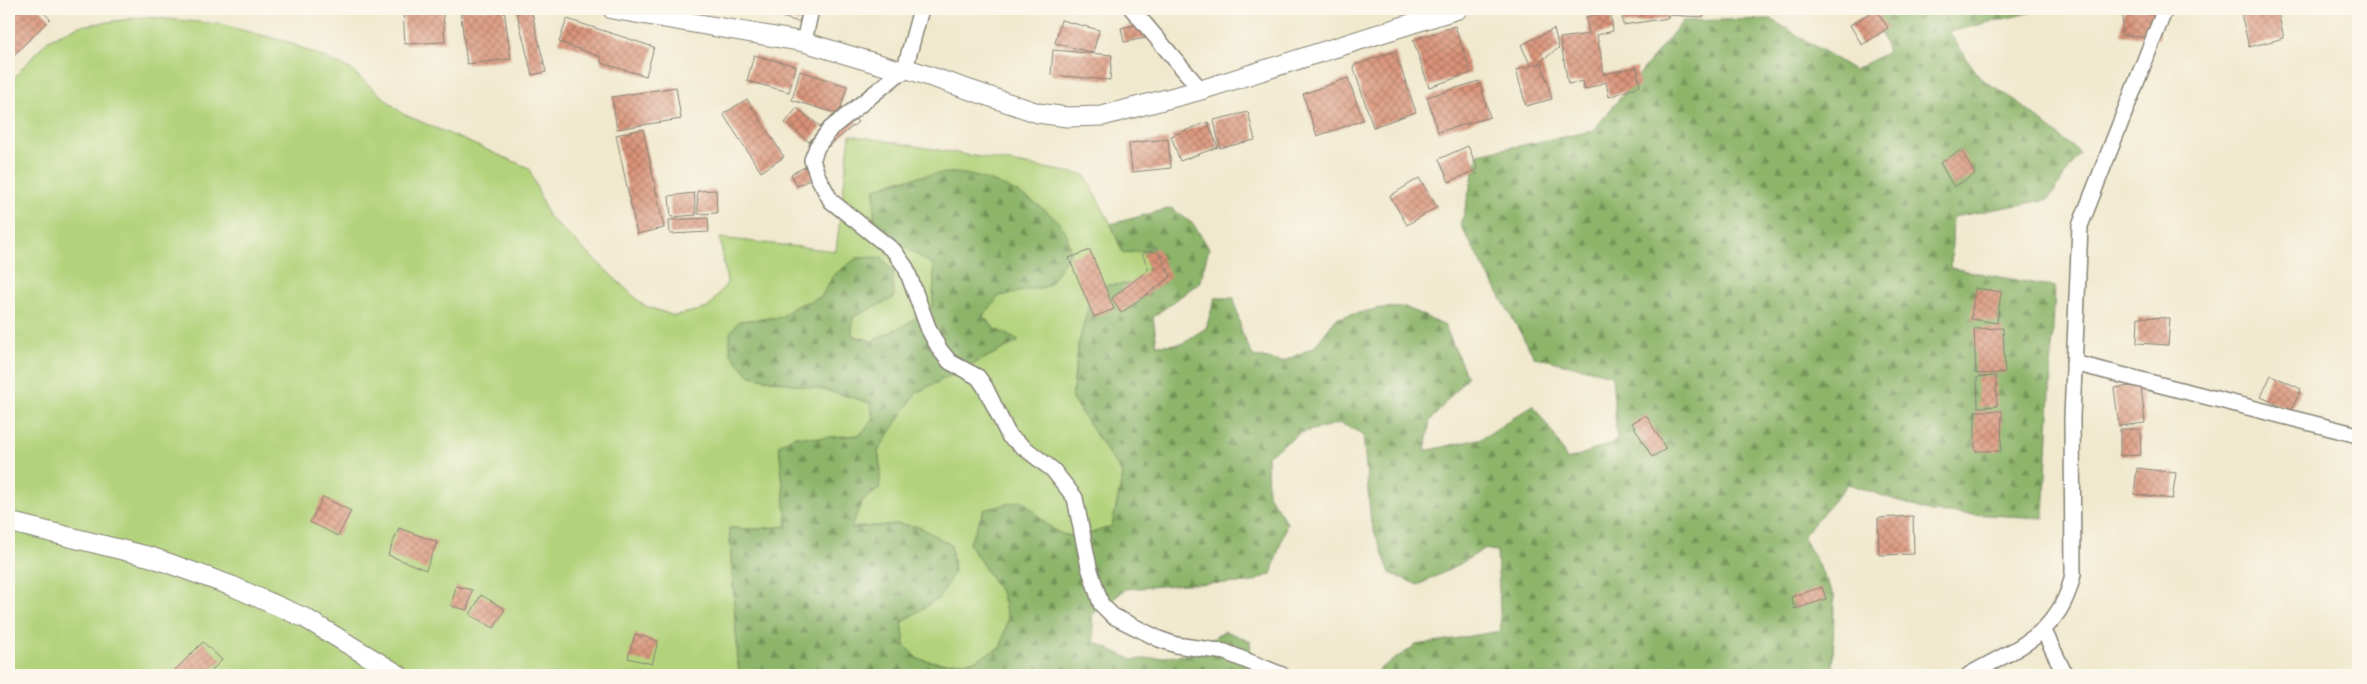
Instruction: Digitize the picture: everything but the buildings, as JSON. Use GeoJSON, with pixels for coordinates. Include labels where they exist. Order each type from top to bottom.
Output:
{"type":"FeatureCollection","features":[{"type":"Feature","properties":{"kind":"street"},"geometry":{"type":"LineString","coordinates":[[612,9],[804,42],[904,70],[1038,113],[1067,117],[1102,116],[1201,90],[1420,16],[1458,9]]}},
{"type":"Feature","properties":{"kind":"street"},"geometry":{"type":"LineString","coordinates":[[804,42],[811,9]]}},
{"type":"Feature","properties":{"kind":"street"},"geometry":{"type":"LineString","coordinates":[[921,9],[904,70],[830,129],[817,147],[812,160],[818,177],[831,201],[894,251],[906,268],[929,330],[940,350],[950,362],[978,377],[985,387],[1009,436],[1053,470],[1075,498],[1089,567],[1101,604],[1113,616],[1159,639],[1176,645],[1225,652],[1282,675]]}},
{"type":"Feature","properties":{"kind":"street"},"geometry":{"type":"LineString","coordinates":[[1132,9],[1201,90]]}},
{"type":"Feature","properties":{"kind":"street"},"geometry":{"type":"LineString","coordinates":[[1969,675],[2044,631],[2060,612],[2069,594],[2073,574],[2072,417],[2080,226],[2164,9]]}},
{"type":"Feature","properties":{"kind":"street"},"geometry":{"type":"LineString","coordinates":[[2074,363],[2358,435]]}},
{"type":"Feature","properties":{"kind":"street"},"geometry":{"type":"LineString","coordinates":[[9,522],[151,557],[232,586],[305,618],[399,675]]}},
{"type":"Feature","properties":{"kind":"street"},"geometry":{"type":"LineString","coordinates":[[2044,631],[2065,675]]}},
{"type":"Feature","properties":{"kind":"green space"},"geometry":{"type":"Polygon","coordinates":[[[1873,9],[2030,9],[2032,12],[1949,32],[1980,78],[2015,100],[2080,153],[2049,199],[1953,217],[1951,268],[2055,287],[2044,518],[1931,512],[1848,484],[1803,536],[1834,595],[1833,675],[1377,675],[1381,668],[1416,645],[1501,631],[1497,551],[1484,549],[1455,567],[1418,585],[1390,573],[1371,523],[1363,434],[1340,423],[1300,433],[1267,456],[1268,494],[1287,523],[1271,574],[1250,583],[1185,584],[1126,589],[1092,615],[1094,642],[1133,660],[1186,655],[1225,631],[1250,641],[1252,675],[739,675],[729,528],[757,529],[787,526],[779,445],[795,436],[819,438],[860,435],[873,419],[871,403],[829,391],[750,376],[730,353],[730,333],[739,321],[781,317],[796,306],[821,297],[834,275],[857,258],[882,257],[893,272],[894,298],[853,317],[852,336],[872,341],[907,324],[933,305],[934,266],[910,250],[874,220],[875,189],[904,180],[934,174],[954,173],[983,178],[1015,191],[1044,209],[1065,230],[1068,238],[1070,253],[1048,286],[999,296],[983,316],[995,329],[1019,341],[916,393],[878,451],[881,472],[879,489],[862,501],[851,528],[898,524],[920,527],[951,545],[954,572],[939,598],[902,622],[905,646],[918,659],[940,663],[974,661],[1001,647],[1008,619],[1002,594],[969,544],[984,510],[1023,500],[1053,529],[1071,536],[1095,532],[1112,526],[1123,475],[1072,399],[1078,346],[1094,286],[1145,283],[1150,250],[1123,253],[1111,224],[1171,208],[1193,224],[1209,248],[1200,282],[1153,317],[1157,345],[1181,344],[1206,328],[1215,298],[1234,298],[1242,333],[1253,356],[1282,362],[1314,347],[1337,318],[1380,308],[1405,307],[1445,326],[1467,377],[1430,421],[1425,451],[1483,438],[1533,405],[1556,438],[1567,460],[1617,441],[1612,375],[1534,357],[1461,226],[1478,154],[1593,131],[1683,21],[1771,19],[1854,70],[1888,52],[1873,9]]]}},
{"type":"Feature","properties":{"kind":"green space"},"geometry":{"type":"Polygon","coordinates":[[[145,17],[219,24],[288,42],[350,69],[403,114],[529,168],[548,216],[643,305],[674,316],[708,308],[727,283],[720,238],[836,251],[850,135],[1085,175],[1111,224],[1123,253],[1150,250],[1145,284],[1094,286],[1078,346],[1072,399],[1123,475],[1112,526],[1082,535],[1071,536],[1061,534],[1044,522],[1023,500],[969,544],[1002,594],[1008,619],[1001,647],[974,661],[940,663],[918,659],[905,646],[902,622],[919,610],[954,572],[951,545],[920,527],[898,524],[850,528],[862,501],[881,472],[878,451],[916,392],[1019,341],[995,329],[983,316],[999,296],[1048,286],[955,173],[899,180],[875,189],[874,220],[910,250],[935,266],[933,305],[907,324],[872,341],[852,335],[853,317],[834,275],[821,297],[796,306],[781,317],[739,321],[750,376],[829,391],[871,403],[873,419],[860,435],[819,438],[795,436],[779,445],[788,526],[757,529],[729,528],[739,675],[9,675],[9,83],[48,40],[79,26],[145,17]]]}}]}
